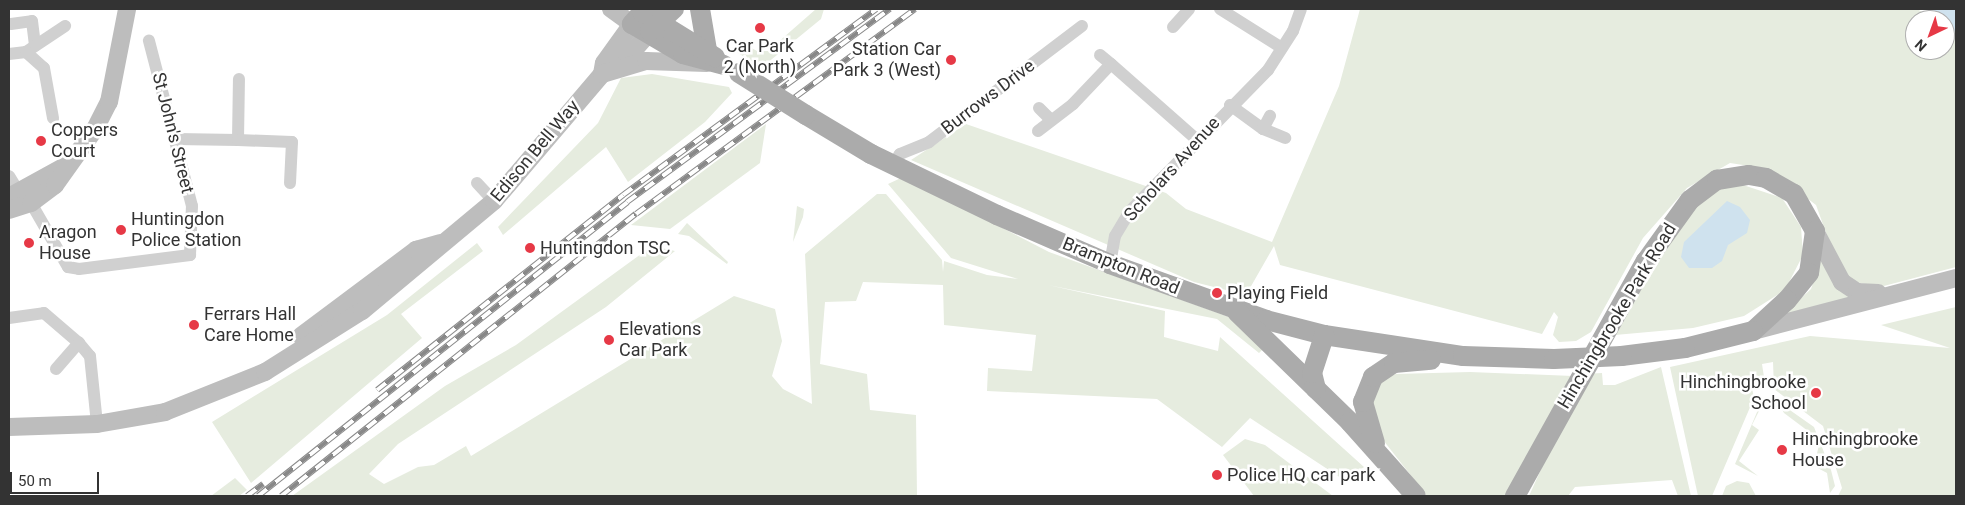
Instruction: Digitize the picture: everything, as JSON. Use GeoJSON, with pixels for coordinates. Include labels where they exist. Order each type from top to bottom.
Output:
{"type":"FeatureCollection","features":[{"type":"Feature","properties":{"kind":"main road"},"geometry":{"type":"LineString","coordinates":[[9,210],[31,203],[55,185],[108,102],[127,9]]}},
{"type":"Feature","properties":{"kind":"main road","name":"Brampton Road"},"geometry":{"type":"LineString","coordinates":[[611,9],[644,18],[893,165],[1110,264],[1233,309],[1324,335],[1463,356],[1554,359],[1622,356],[1685,348],[1754,331]]}},
{"type":"Feature","properties":{"kind":"main road"},"geometry":{"type":"LineString","coordinates":[[620,66],[644,18],[674,9]]}},
{"type":"Feature","properties":{"kind":"main road"},"geometry":{"type":"LineString","coordinates":[[700,9],[701,35],[720,63]]}},
{"type":"Feature","properties":{"kind":"main road","name":"Edison Bell Way"},"geometry":{"type":"LineString","coordinates":[[602,74],[604,63],[644,18]]}},
{"type":"Feature","properties":{"kind":"main road"},"geometry":{"type":"LineString","coordinates":[[620,66],[646,61],[720,63]]}},
{"type":"Feature","properties":{"kind":"main road","name":"Edison Bell Way"},"geometry":{"type":"LineString","coordinates":[[9,427],[97,424],[164,412],[242,383],[376,290],[441,243],[494,201],[602,74],[620,66]]}},
{"type":"Feature","properties":{"kind":"main road"},"geometry":{"type":"LineString","coordinates":[[10,186],[70,164]]}},
{"type":"Feature","properties":{"kind":"main road","name":"Hinchingbrooke Park Road"},"geometry":{"type":"LineString","coordinates":[[1516,496],[1646,261],[1696,194],[1732,176],[1766,178],[1794,194],[1816,231]]}},
{"type":"Feature","properties":{"kind":"main road"},"geometry":{"type":"LineString","coordinates":[[1816,231],[1842,282],[1857,292],[1897,292]]}},
{"type":"Feature","properties":{"kind":"main road"},"geometry":{"type":"LineString","coordinates":[[1754,331],[1800,288],[1812,263],[1816,231]]}},
{"type":"Feature","properties":{"kind":"main road"},"geometry":{"type":"LineString","coordinates":[[1754,331],[1956,278]]}},
{"type":"Feature","properties":{"kind":"main road"},"geometry":{"type":"LineString","coordinates":[[1233,309],[1378,452],[1416,496]]}},
{"type":"Feature","properties":{"kind":"main road"},"geometry":{"type":"LineString","coordinates":[[1316,389],[1312,373],[1324,335]]}},
{"type":"Feature","properties":{"kind":"main road"},"geometry":{"type":"LineString","coordinates":[[1378,452],[1363,402],[1372,377],[1394,363],[1463,356]]}},
{"type":"Feature","properties":{"kind":"street"},"geometry":{"type":"LineString","coordinates":[[1173,27],[1189,9]]}},
{"type":"Feature","properties":{"kind":"street"},"geometry":{"type":"LineString","coordinates":[[1220,9],[1282,48]]}},
{"type":"Feature","properties":{"kind":"street","name":"Scholars Avenue"},"geometry":{"type":"LineString","coordinates":[[1110,264],[1116,236],[1130,211],[1230,104],[1268,70],[1282,48],[1301,9]]}},
{"type":"Feature","properties":{"kind":"street"},"geometry":{"type":"LineString","coordinates":[[11,24],[32,21],[30,49],[44,68],[53,118]]}},
{"type":"Feature","properties":{"kind":"street"},"geometry":{"type":"LineString","coordinates":[[9,54],[30,49],[65,26]]}},
{"type":"Feature","properties":{"kind":"street","name":"Burrows Drive"},"geometry":{"type":"LineString","coordinates":[[893,165],[900,154],[929,142],[1082,26]]}},
{"type":"Feature","properties":{"kind":"street","name":"St John's Street"},"geometry":{"type":"LineString","coordinates":[[31,203],[68,267],[78,269],[190,255],[192,206],[149,41]]}},
{"type":"Feature","properties":{"kind":"street"},"geometry":{"type":"LineString","coordinates":[[1100,55],[1196,139]]}},
{"type":"Feature","properties":{"kind":"street"},"geometry":{"type":"LineString","coordinates":[[1038,131],[1050,119],[1073,104],[1111,64]]}},
{"type":"Feature","properties":{"kind":"street"},"geometry":{"type":"LineString","coordinates":[[238,140],[239,79]]}},
{"type":"Feature","properties":{"kind":"street","name":"Scholars Avenue"},"geometry":{"type":"LineString","coordinates":[[1230,104],[1262,129],[1284,138]]}},
{"type":"Feature","properties":{"kind":"street"},"geometry":{"type":"LineString","coordinates":[[1040,108],[1050,119]]}},
{"type":"Feature","properties":{"kind":"street"},"geometry":{"type":"LineString","coordinates":[[1262,129],[1270,116]]}},
{"type":"Feature","properties":{"kind":"street"},"geometry":{"type":"LineString","coordinates":[[176,139],[292,142],[290,183]]}},
{"type":"Feature","properties":{"kind":"street"},"geometry":{"type":"LineString","coordinates":[[477,183],[494,201]]}},
{"type":"Feature","properties":{"kind":"street"},"geometry":{"type":"LineString","coordinates":[[9,318],[44,313],[79,342],[90,356],[97,424]]}},
{"type":"Feature","properties":{"kind":"street"},"geometry":{"type":"LineString","coordinates":[[56,369],[79,342]]}},
{"type":"Feature","properties":{"kind":"shaded area"},"geometry":{"type":"Polygon","coordinates":[[[816,9],[824,9],[821,19],[761,68],[732,49],[737,40],[757,51],[768,51],[816,9]]]}},
{"type":"Feature","properties":{"kind":"shaded area"},"geometry":{"type":"Polygon","coordinates":[[[1360,9],[1917,9],[1919,10],[1905,10],[1905,60],[1955,60],[1956,32],[1956,267],[1880,287],[1851,281],[1834,255],[1816,205],[1769,169],[1730,163],[1687,188],[1643,238],[1591,332],[1576,341],[1559,342],[1553,335],[1558,317],[1554,312],[1542,334],[1280,265],[1274,246],[1246,295],[1194,282],[911,160],[966,124],[1166,193],[1186,209],[1272,242],[1339,86],[1360,9]]]}},
{"type":"Feature","properties":{"kind":"shaded area"},"geometry":{"type":"Polygon","coordinates":[[[652,74],[729,87],[732,93],[705,122],[628,182],[606,147],[503,235],[498,227],[598,123],[621,78],[652,74]]]}},
{"type":"Feature","properties":{"kind":"shaded area"},"geometry":{"type":"Polygon","coordinates":[[[766,124],[760,163],[670,229],[631,225],[766,124]]]}},
{"type":"Feature","properties":{"kind":"shaded area"},"geometry":{"type":"Polygon","coordinates":[[[903,177],[1049,252],[1229,317],[1264,348],[1259,353],[1217,319],[1048,285],[1165,311],[1164,337],[1218,351],[1220,337],[1364,467],[1347,482],[1250,418],[1222,447],[1157,399],[987,391],[988,368],[1032,371],[1036,335],[944,325],[943,285],[863,282],[856,301],[825,302],[820,364],[867,374],[870,410],[916,415],[917,496],[292,496],[445,386],[516,345],[652,246],[675,251],[606,307],[398,444],[369,474],[384,484],[418,467],[434,465],[466,446],[471,456],[734,296],[775,309],[782,341],[772,376],[783,389],[812,404],[805,254],[877,194],[886,194],[942,260],[943,272],[944,261],[987,275],[1018,279],[951,258],[888,184],[903,177]]]}},
{"type":"Feature","properties":{"kind":"shaded area"},"geometry":{"type":"Polygon","coordinates":[[[1734,182],[1782,198],[1801,227],[1803,255],[1785,290],[1744,316],[1693,328],[1615,335],[1646,273],[1697,197],[1734,182]]]}},
{"type":"Feature","properties":{"kind":"shaded area"},"geometry":{"type":"Polygon","coordinates":[[[797,206],[804,209],[803,217],[793,242],[797,206]]]}},
{"type":"Feature","properties":{"kind":"shaded area"},"geometry":{"type":"Polygon","coordinates":[[[687,223],[728,262],[727,264],[689,236],[678,234],[687,223]]]}},
{"type":"Feature","properties":{"kind":"shaded area"},"geometry":{"type":"Polygon","coordinates":[[[477,243],[483,251],[401,314],[422,338],[251,483],[212,422],[387,315],[477,243]]]}},
{"type":"Feature","properties":{"kind":"shaded area"},"geometry":{"type":"Polygon","coordinates":[[[1822,257],[1855,299],[1782,316],[1811,289],[1822,257]]]}},
{"type":"Feature","properties":{"kind":"shaded area","name":"Hinchingbrooke School"},"geometry":{"type":"Polygon","coordinates":[[[1956,307],[1956,496],[1838,496],[1842,488],[1823,426],[1774,389],[1773,362],[1762,364],[1764,377],[1752,388],[1754,398],[1712,496],[1698,496],[1670,367],[1810,336],[1950,348],[1881,325],[1956,307]]]}},
{"type":"Feature","properties":{"kind":"shaded area"},"geometry":{"type":"Polygon","coordinates":[[[1661,367],[1691,496],[1678,496],[1672,480],[1575,487],[1568,496],[1529,496],[1584,374],[1602,373],[1603,385],[1615,385],[1661,367]]]}},
{"type":"Feature","properties":{"kind":"shaded area"},"geometry":{"type":"Polygon","coordinates":[[[1470,372],[1573,376],[1511,496],[1427,496],[1376,431],[1371,410],[1380,380],[1396,374],[1470,372]]]}},
{"type":"Feature","properties":{"kind":"shaded area"},"geometry":{"type":"Polygon","coordinates":[[[1774,399],[1814,427],[1831,470],[1835,486],[1830,493],[1827,473],[1814,466],[1819,445],[1805,437],[1808,431],[1784,413],[1778,403],[1760,409],[1752,425],[1759,430],[1739,461],[1758,476],[1735,464],[1760,405],[1774,399]]]}},
{"type":"Feature","properties":{"kind":"shaded area"},"geometry":{"type":"Polygon","coordinates":[[[1245,439],[1265,445],[1333,496],[1254,496],[1223,455],[1245,439]]]}},
{"type":"Feature","properties":{"kind":"shaded area"},"geometry":{"type":"Polygon","coordinates":[[[235,478],[247,490],[239,496],[211,496],[235,478]]]}},
{"type":"Feature","properties":{"kind":"shaded area"},"geometry":{"type":"Polygon","coordinates":[[[1737,481],[1749,483],[1756,496],[1722,496],[1726,486],[1737,481]]]}},
{"type":"Feature","properties":{"kind":"water"},"geometry":{"type":"Polygon","coordinates":[[[1727,201],[1740,207],[1750,220],[1747,233],[1728,245],[1722,261],[1712,268],[1689,268],[1681,257],[1684,242],[1727,201]]]}},
{"type":"Feature","properties":{"kind":"waterway"},"geometry":{"type":"LineString","coordinates":[[1940,9],[1956,21]]}},
{"type":"Feature","properties":{"kind":"railway"},"geometry":{"type":"LineString","coordinates":[[377,390],[623,195],[876,9]]}},
{"type":"Feature","properties":{"kind":"railway"},"geometry":{"type":"LineString","coordinates":[[258,496],[627,202],[890,9]]}},
{"type":"Feature","properties":{"kind":"railway"},"geometry":{"type":"LineString","coordinates":[[281,496],[636,214],[915,9]]}},
{"type":"Feature","properties":{"kind":"railway"},"geometry":{"type":"LineString","coordinates":[[247,496],[263,484]]}},
{"type":"Feature","properties":{"kind":"place","name":"Car Park 2 (North)"},"geometry":{"type":"Point","coordinates":[760,28]}},
{"type":"Feature","properties":{"kind":"place","name":"Station Car Park 3 (West)"},"geometry":{"type":"Point","coordinates":[951,60]}},
{"type":"Feature","properties":{"kind":"place","name":"Coppers Court"},"geometry":{"type":"Point","coordinates":[41,141]}},
{"type":"Feature","properties":{"kind":"place","name":"Huntingdon Police Station"},"geometry":{"type":"Point","coordinates":[121,230]}},
{"type":"Feature","properties":{"kind":"place","name":"Aragon House"},"geometry":{"type":"Point","coordinates":[29,243]}},
{"type":"Feature","properties":{"kind":"place","name":"Huntingdon TSC"},"geometry":{"type":"Point","coordinates":[530,248]}},
{"type":"Feature","properties":{"kind":"place","name":"Playing Field"},"geometry":{"type":"Point","coordinates":[1217,293]}},
{"type":"Feature","properties":{"kind":"place","name":"Ferrars Hall Care Home"},"geometry":{"type":"Point","coordinates":[194,325]}},
{"type":"Feature","properties":{"kind":"place","name":"Elevations Car Park"},"geometry":{"type":"Point","coordinates":[609,340]}},
{"type":"Feature","properties":{"kind":"place","name":"Hinchingbrooke School"},"geometry":{"type":"Point","coordinates":[1816,393]}},
{"type":"Feature","properties":{"kind":"place","name":"Hinchingbrooke House"},"geometry":{"type":"Point","coordinates":[1782,450]}},
{"type":"Feature","properties":{"kind":"place","name":"Police HQ car park"},"geometry":{"type":"Point","coordinates":[1217,475]}}]}
